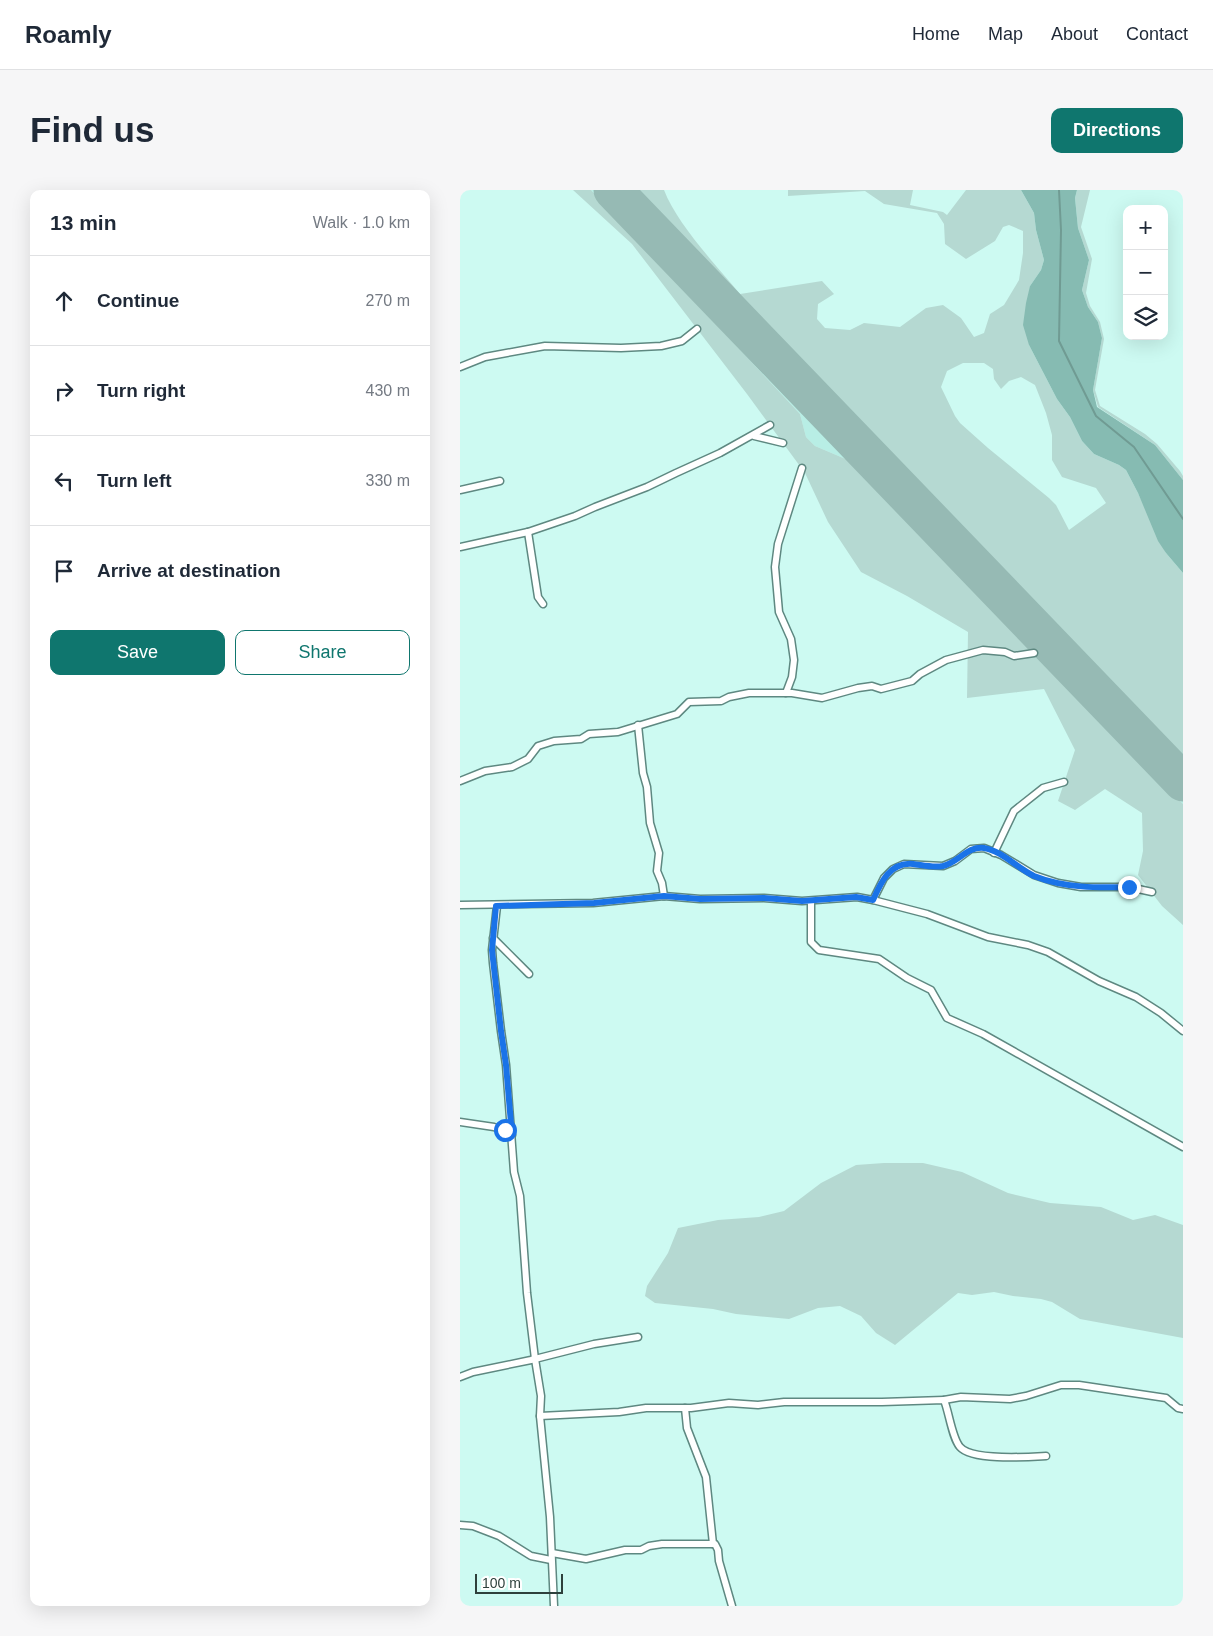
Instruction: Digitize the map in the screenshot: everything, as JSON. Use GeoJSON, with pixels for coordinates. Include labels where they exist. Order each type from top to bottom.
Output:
{"type":"FeatureCollection","features":[{"type":"Feature","properties":{"kind":"street"},"geometry":{"type":"LineString","coordinates":[[460,367],[485,357],[545,346],[621,348],[662,346],[682,341],[698,329]]}},
{"type":"Feature","properties":{"kind":"street"},"geometry":{"type":"LineString","coordinates":[[460,547],[528,532],[575,516],[647,487],[720,453],[754,436],[770,425]]}},
{"type":"Feature","properties":{"kind":"street"},"geometry":{"type":"LineString","coordinates":[[754,436],[783,443]]}},
{"type":"Feature","properties":{"kind":"street"},"geometry":{"type":"LineString","coordinates":[[786,693],[792,677],[794,660],[791,639],[779,612],[776,567],[778,544],[802,468]]}},
{"type":"Feature","properties":{"kind":"street"},"geometry":{"type":"LineString","coordinates":[[460,490],[500,481]]}},
{"type":"Feature","properties":{"kind":"street"},"geometry":{"type":"LineString","coordinates":[[528,532],[538,596],[543,604]]}},
{"type":"Feature","properties":{"kind":"street"},"geometry":{"type":"LineString","coordinates":[[460,781],[485,771],[512,767],[528,759],[538,746],[554,741],[581,739],[589,734],[618,732],[677,714],[689,702],[721,701],[729,697],[749,693],[786,693],[822,698],[872,686],[880,689],[912,681],[920,674],[946,660],[983,650],[1005,652],[1014,656],[1034,653]]}},
{"type":"Feature","properties":{"kind":"street"},"geometry":{"type":"LineString","coordinates":[[638,725],[650,822],[659,853],[656,867],[664,896]]}},
{"type":"Feature","properties":{"kind":"street"},"geometry":{"type":"LineString","coordinates":[[994,853],[1014,811],[1043,788],[1064,782]]}},
{"type":"Feature","properties":{"kind":"street"},"geometry":{"type":"LineString","coordinates":[[873,900],[884,878],[893,869],[904,864],[943,866],[955,861],[971,849],[984,848],[1034,876],[1058,883],[1082,887],[1129,887],[1152,892]]}},
{"type":"Feature","properties":{"kind":"street"},"geometry":{"type":"LineString","coordinates":[[460,906],[594,903],[664,896],[682,898],[811,900],[856,897],[927,914],[988,937],[1028,945],[1048,952],[1099,981],[1136,997],[1161,1013],[1183,1031]]}},
{"type":"Feature","properties":{"kind":"street"},"geometry":{"type":"LineString","coordinates":[[811,900],[811,942],[820,950],[879,959],[908,978],[932,990],[946,1018],[983,1034],[1183,1147]]}},
{"type":"Feature","properties":{"kind":"street"},"geometry":{"type":"LineString","coordinates":[[496,906],[493,963],[506,1065],[514,1172],[520,1196],[527,1293],[541,1396],[540,1416],[552,1557],[554,1606]]}},
{"type":"Feature","properties":{"kind":"street"},"geometry":{"type":"LineString","coordinates":[[493,938],[529,974]]}},
{"type":"Feature","properties":{"kind":"street"},"geometry":{"type":"LineString","coordinates":[[460,1122],[494,1127],[512,1135]]}},
{"type":"Feature","properties":{"kind":"street"},"geometry":{"type":"LineString","coordinates":[[460,1377],[474,1372],[594,1344],[638,1337]]}},
{"type":"Feature","properties":{"kind":"street"},"geometry":{"type":"LineString","coordinates":[[540,1416],[601,1413],[646,1408],[685,1408],[729,1403],[758,1405],[784,1402],[882,1402],[944,1400],[961,1397],[1010,1399],[1061,1385],[1079,1385],[1166,1398],[1178,1408],[1183,1409]]}},
{"type":"Feature","properties":{"kind":"street"},"geometry":{"type":"LineString","coordinates":[[944,1400],[959,1447],[970,1454],[984,1456],[1046,1456]]}},
{"type":"Feature","properties":{"kind":"street"},"geometry":{"type":"LineString","coordinates":[[685,1408],[687,1428],[706,1476],[713,1544],[715,1544],[718,1550],[719,1561],[732,1606]]}},
{"type":"Feature","properties":{"kind":"street"},"geometry":{"type":"LineString","coordinates":[[460,1525],[473,1526],[499,1536],[531,1556],[586,1559],[625,1550],[641,1550],[649,1546],[662,1544],[713,1544]]}},
{"type":"Feature","properties":{"kind":"shaded area"},"geometry":{"type":"Polygon","coordinates":[[[573,190],[591,190],[800,414],[806,437],[815,446],[848,460],[862,471],[1183,804],[1183,925],[1162,906],[1138,875],[1143,851],[1142,813],[1105,789],[1075,810],[1058,801],[1075,750],[1044,689],[967,698],[968,632],[907,596],[861,572],[828,522],[805,473],[747,394],[632,244],[573,190]]]}},
{"type":"Feature","properties":{"kind":"shaded area"},"geometry":{"type":"Polygon","coordinates":[[[591,190],[630,190],[818,392],[1183,772],[1183,804],[862,471],[848,460],[815,446],[806,437],[800,414],[591,190]]]}},
{"type":"Feature","properties":{"kind":"shaded area"},"geometry":{"type":"Polygon","coordinates":[[[630,190],[664,190],[687,230],[740,294],[822,281],[834,294],[818,304],[817,319],[825,328],[850,330],[864,323],[900,327],[926,308],[943,305],[961,318],[974,337],[984,333],[990,314],[1004,305],[1019,280],[1023,253],[1023,231],[1009,225],[1003,227],[995,241],[966,259],[945,244],[944,224],[937,213],[884,204],[865,191],[788,196],[788,190],[913,190],[910,205],[943,212],[947,215],[966,190],[1021,190],[1034,213],[1036,230],[1044,260],[1041,270],[1030,286],[1029,345],[1057,399],[1070,417],[1082,441],[1094,454],[1126,470],[1166,553],[1183,573],[1183,772],[818,392],[630,190]],[[963,363],[947,371],[941,387],[955,416],[960,423],[988,448],[1056,505],[1069,530],[1106,503],[1096,488],[1062,477],[1052,460],[1052,435],[1035,385],[1021,377],[1009,381],[1001,389],[994,379],[993,369],[984,363],[963,363]]]}},
{"type":"Feature","properties":{"kind":"shaded area"},"geometry":{"type":"Polygon","coordinates":[[[1077,190],[1090,190],[1081,227],[1092,259],[1086,293],[1090,306],[1100,322],[1104,339],[1095,390],[1100,406],[1145,434],[1157,444],[1180,471],[1183,480],[1155,445],[1098,407],[1093,390],[1102,338],[1098,322],[1088,307],[1082,290],[1089,260],[1078,228],[1075,198],[1077,190]]]}},
{"type":"Feature","properties":{"kind":"shaded area"},"geometry":{"type":"Polygon","coordinates":[[[923,1163],[962,1172],[1008,1193],[1050,1203],[1101,1207],[1133,1220],[1155,1215],[1183,1225],[1183,1338],[1080,1319],[1052,1302],[994,1292],[972,1295],[958,1293],[895,1345],[876,1333],[861,1316],[840,1306],[818,1308],[789,1319],[655,1303],[645,1296],[647,1286],[668,1253],[678,1228],[718,1220],[759,1217],[784,1211],[821,1183],[856,1165],[923,1163]]]}},
{"type":"Feature","properties":{"kind":"green space"},"geometry":{"type":"Polygon","coordinates":[[[1021,190],[1077,190],[1075,198],[1078,228],[1089,260],[1082,290],[1088,307],[1098,322],[1102,338],[1093,390],[1097,407],[1155,445],[1183,480],[1183,573],[1158,541],[1126,470],[1094,454],[1082,441],[1070,417],[1057,399],[1029,345],[1023,325],[1026,303],[1030,286],[1041,270],[1044,260],[1036,230],[1034,213],[1021,190]]]}},
{"type":"Feature","properties":{"kind":"waterway"},"geometry":{"type":"LineString","coordinates":[[1059,190],[1061,230],[1059,341],[1096,416],[1134,447],[1183,519]]}},
{"type":"Feature","properties":{"kind":"runway"},"geometry":{"type":"LineString","coordinates":[[613,190],[1183,782]]}},
{"type":"Feature","properties":{"kind":"route"},"geometry":{"type":"LineString","coordinates":[[505,1130],[512,1135],[506,1065],[492,950],[496,906],[594,903],[664,896],[700,899],[764,898],[802,901],[856,897],[873,900],[884,878],[893,869],[904,864],[943,866],[955,861],[971,849],[984,848],[1034,876],[1058,883],[1082,887],[1129,887]]}}]}
